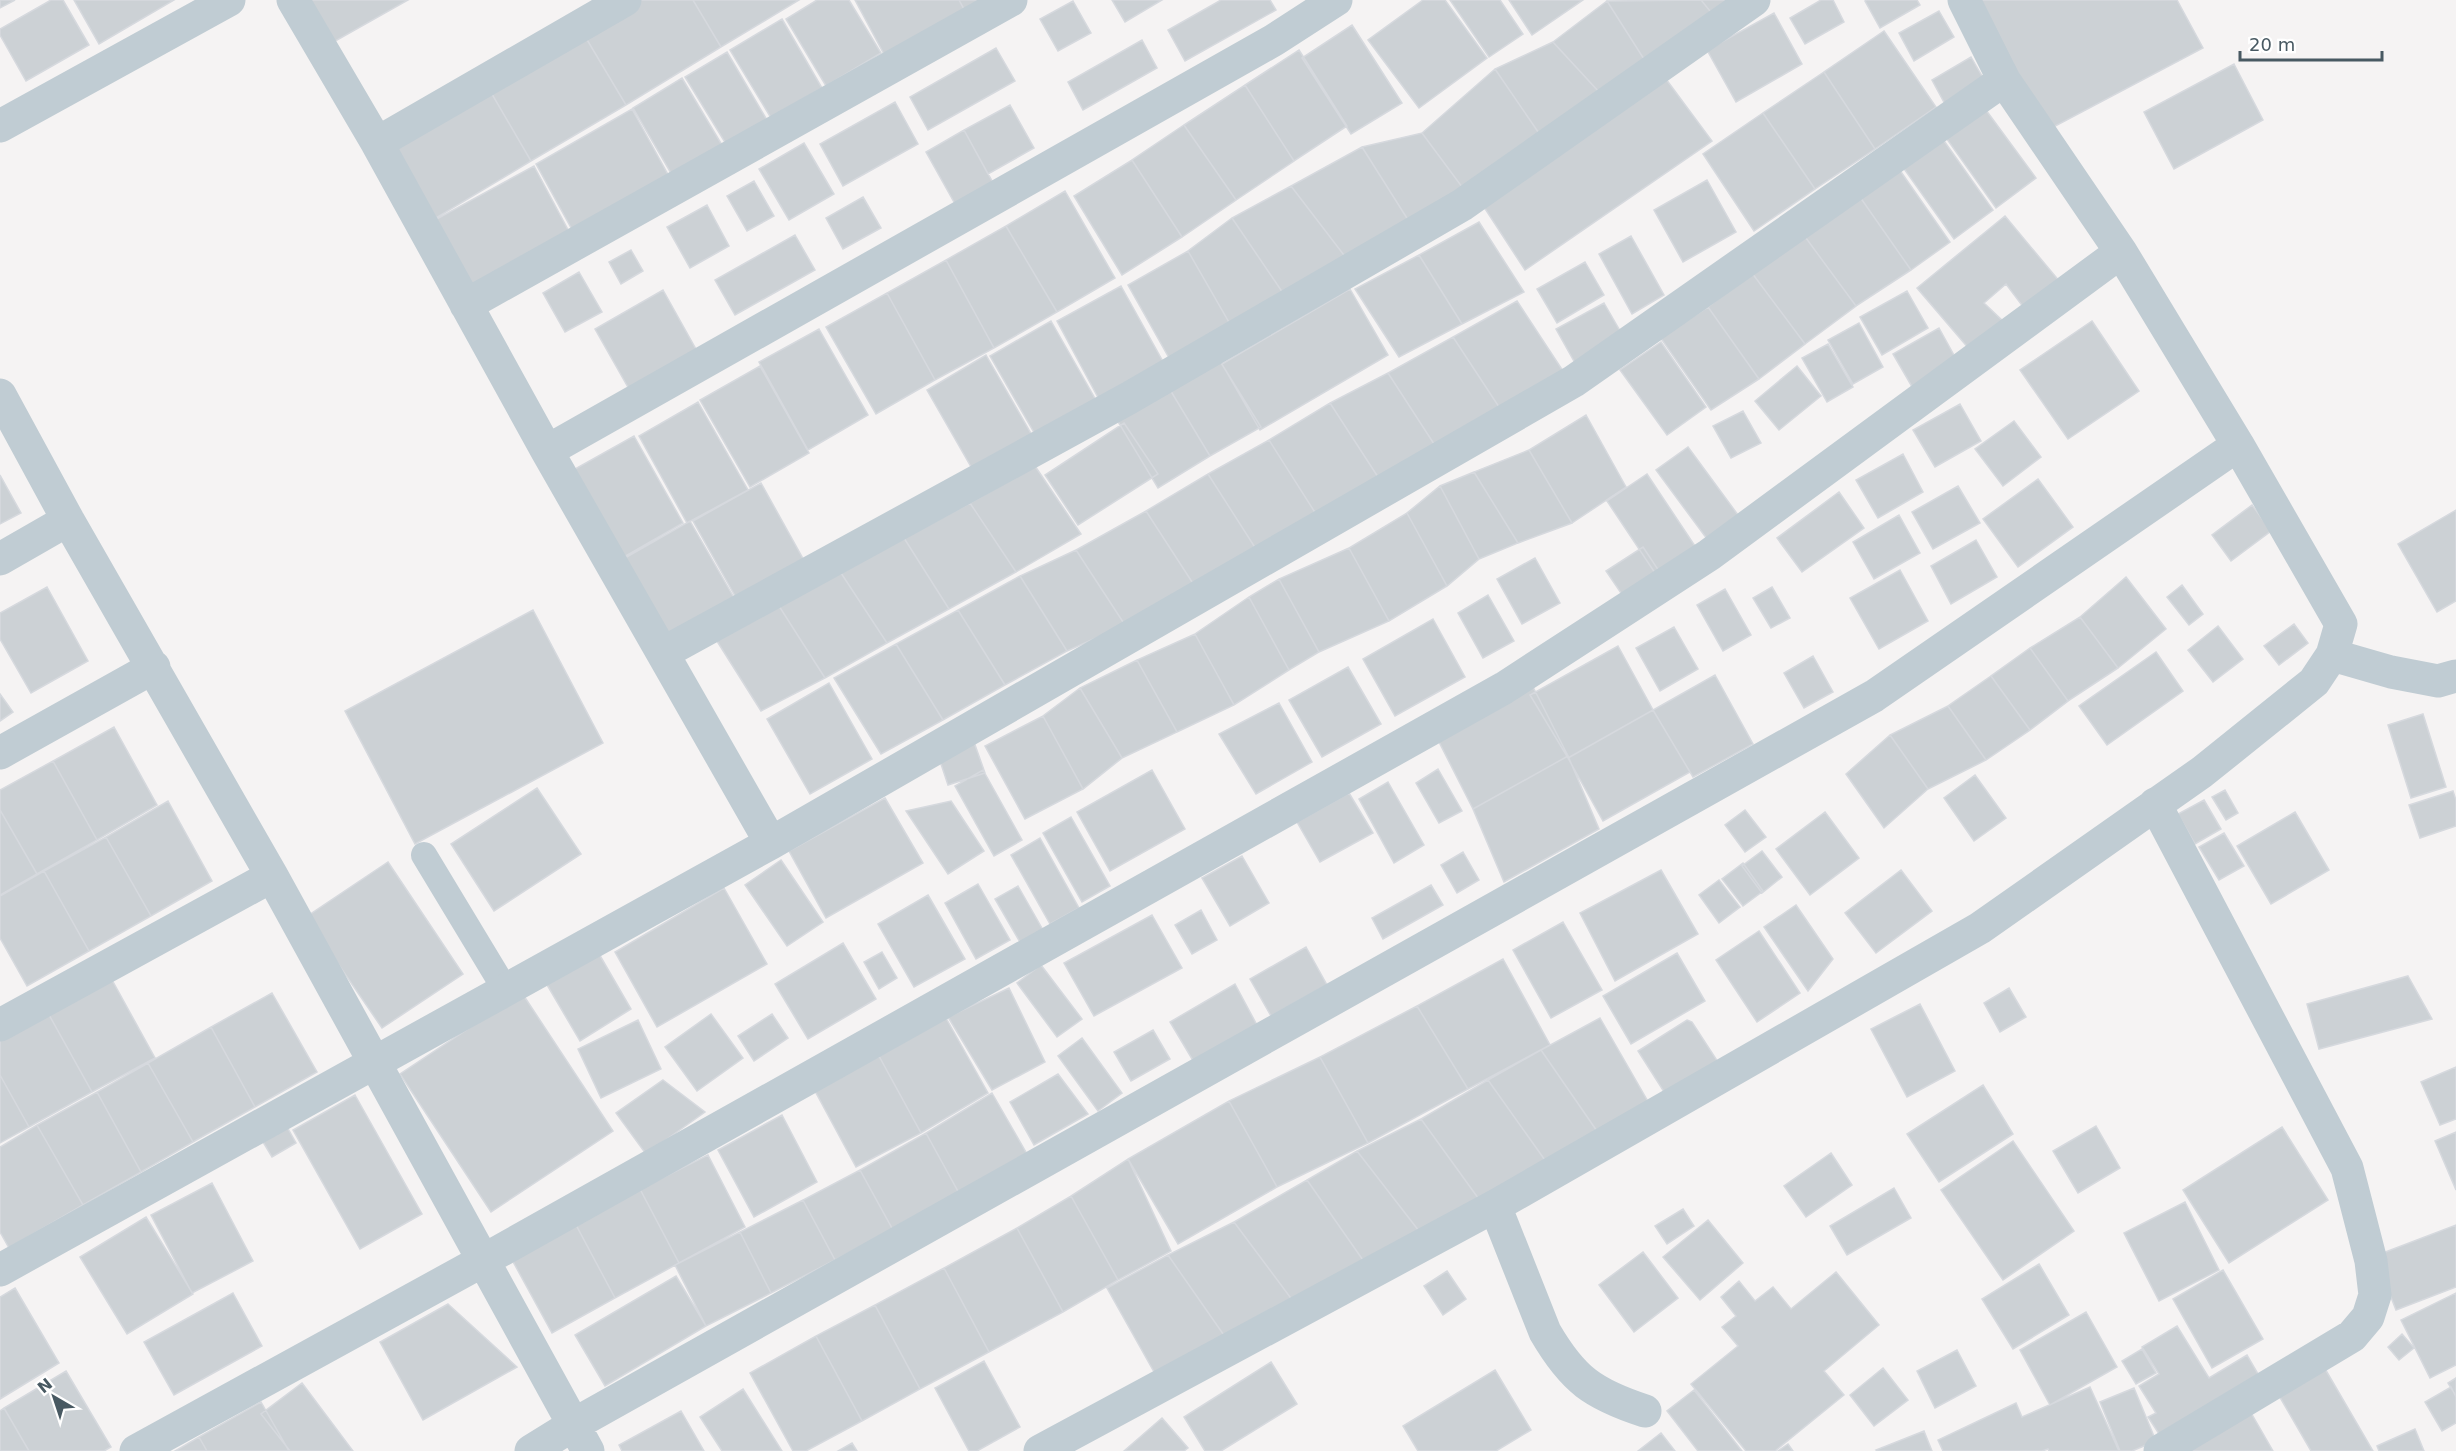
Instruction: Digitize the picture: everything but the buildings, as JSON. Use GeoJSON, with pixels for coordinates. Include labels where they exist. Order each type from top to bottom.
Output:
{"type":"FeatureCollection","features":[{"type":"Feature","properties":{"kind":"street"},"geometry":{"type":"LineString","coordinates":[[0,126],[229,0]]}},
{"type":"Feature","properties":{"kind":"street"},"geometry":{"type":"LineString","coordinates":[[293,0],[377,143],[547,451],[771,843]]}},
{"type":"Feature","properties":{"kind":"street"},"geometry":{"type":"LineString","coordinates":[[377,143],[625,0]]}},
{"type":"Feature","properties":{"kind":"street"},"geometry":{"type":"LineString","coordinates":[[466,305],[1011,0]]}},
{"type":"Feature","properties":{"kind":"street"},"geometry":{"type":"LineString","coordinates":[[547,451],[1264,46],[1336,0]]}},
{"type":"Feature","properties":{"kind":"street"},"geometry":{"type":"LineString","coordinates":[[663,653],[1129,398],[1462,206],[1754,0]]}},
{"type":"Feature","properties":{"kind":"street"},"geometry":{"type":"LineString","coordinates":[[1040,1451],[1495,1206],[1980,928],[2202,772],[2314,682],[2332,655],[2341,624],[2238,445],[2121,252],[2004,80],[1964,0]]}},
{"type":"Feature","properties":{"kind":"street"},"geometry":{"type":"LineString","coordinates":[[0,1270],[771,843],[1574,381],[2004,80]]}},
{"type":"Feature","properties":{"kind":"street"},"geometry":{"type":"LineString","coordinates":[[136,1451],[484,1260],[1504,688],[1709,555],[2121,252]]}},
{"type":"Feature","properties":{"kind":"street"},"geometry":{"type":"LineString","coordinates":[[0,395],[68,520],[272,876],[581,1438]]}},
{"type":"Feature","properties":{"kind":"street"},"geometry":{"type":"LineString","coordinates":[[531,1451],[581,1438],[1874,696],[2238,445]]}},
{"type":"Feature","properties":{"kind":"street"},"geometry":{"type":"LineString","coordinates":[[0,559],[68,520]]}},
{"type":"Feature","properties":{"kind":"street"},"geometry":{"type":"LineString","coordinates":[[2332,655],[2391,672],[2438,681],[2456,676]]}},
{"type":"Feature","properties":{"kind":"street"},"geometry":{"type":"LineString","coordinates":[[0,753],[154,667]]}},
{"type":"Feature","properties":{"kind":"street"},"geometry":{"type":"LineString","coordinates":[[2155,804],[2347,1168],[2371,1261],[2375,1295],[2368,1317],[2352,1336],[2160,1451]]}},
{"type":"Feature","properties":{"kind":"street"},"geometry":{"type":"LineString","coordinates":[[0,1025],[272,876]]}},
{"type":"Feature","properties":{"kind":"street"},"geometry":{"type":"LineString","coordinates":[[1495,1206],[1545,1332],[1556,1349],[1577,1377],[1612,1400],[1645,1412]]}},
{"type":"Feature","properties":{"kind":"lane"},"geometry":{"type":"LineString","coordinates":[[424,855],[505,989]]}}]}
